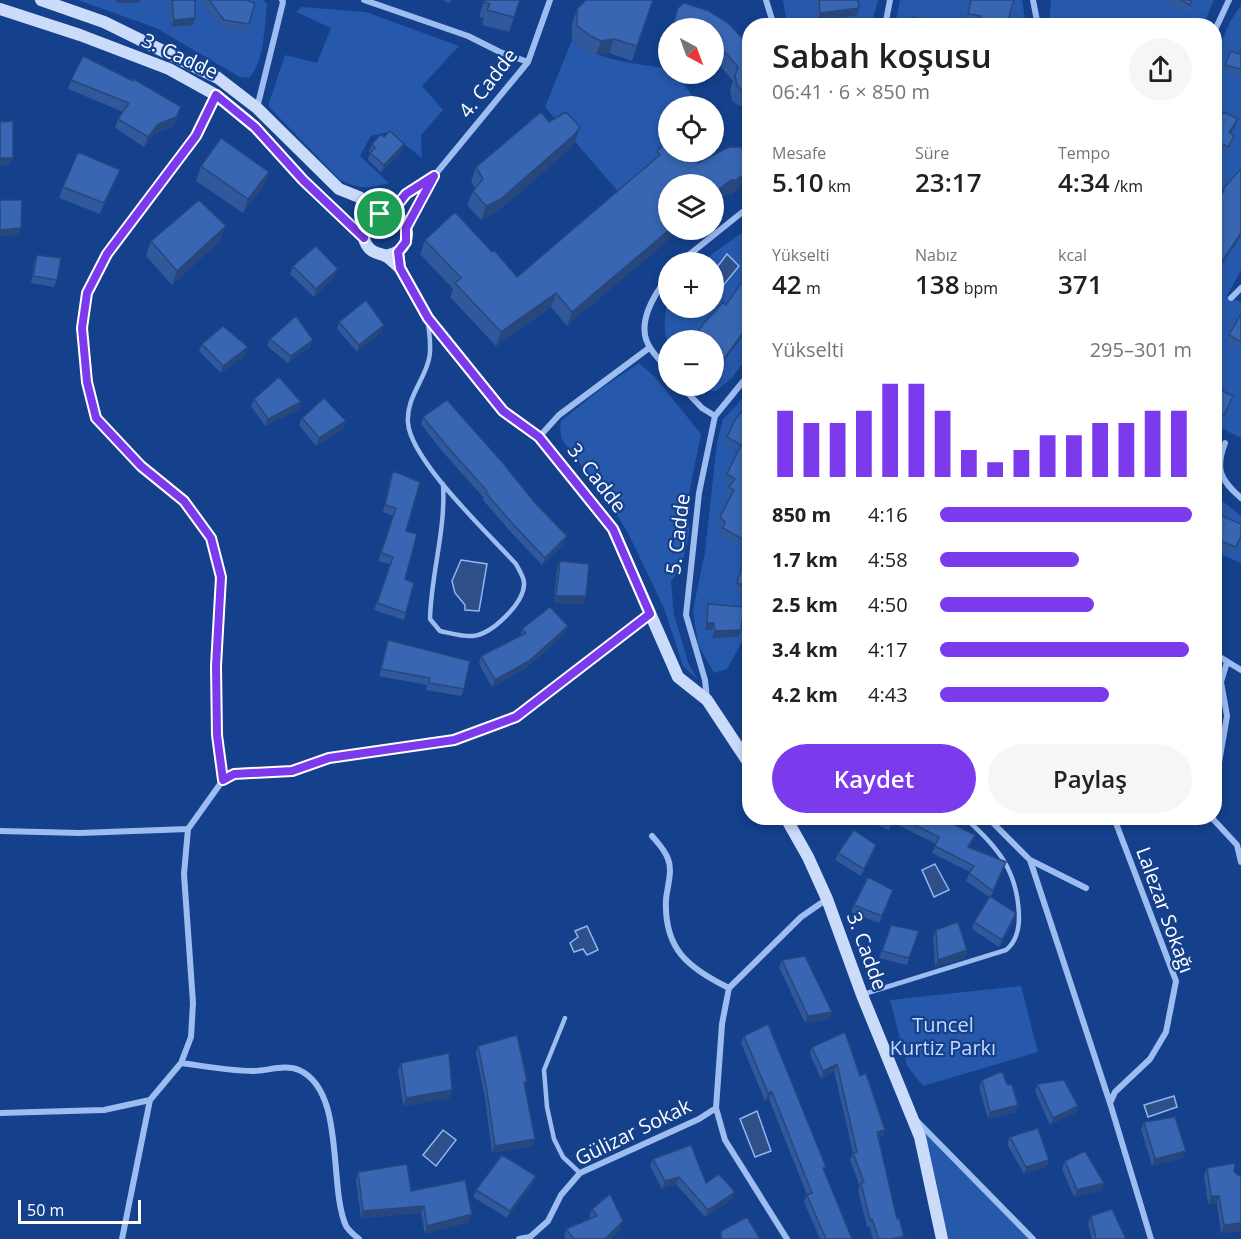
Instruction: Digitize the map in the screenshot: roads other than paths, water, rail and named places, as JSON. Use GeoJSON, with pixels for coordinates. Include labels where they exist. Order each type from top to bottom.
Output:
{"type":"FeatureCollection","features":[{"type":"Feature","properties":{"kind":"main road","name":"3. Cadde"},"geometry":{"type":"LineString","coordinates":[[41,0],[104,22],[218,78],[257,108],[339,189],[359,197],[385,213]]}},
{"type":"Feature","properties":{"kind":"main road","name":"3. Cadde"},"geometry":{"type":"LineString","coordinates":[[0,9],[80,35],[169,69],[216,95],[255,127],[303,180],[364,238]]}},
{"type":"Feature","properties":{"kind":"main road"},"geometry":{"type":"LineString","coordinates":[[385,256],[398,252],[406,242],[406,228],[400,219],[385,213],[369,220],[364,238],[372,250],[385,256],[400,268]]}},
{"type":"Feature","properties":{"kind":"main road"},"geometry":{"type":"LineString","coordinates":[[398,252],[400,268]]}},
{"type":"Feature","properties":{"kind":"main road","name":"3. Cadde"},"geometry":{"type":"LineString","coordinates":[[400,268],[428,318],[503,411],[539,437],[613,529],[678,677],[706,700],[742,753]]}},
{"type":"Feature","properties":{"kind":"main road","name":"3. Cadde"},"geometry":{"type":"LineString","coordinates":[[790,825],[808,857],[826,899],[920,1137],[942,1239]]}},
{"type":"Feature","properties":{"kind":"street"},"geometry":{"type":"LineString","coordinates":[[364,0],[468,36],[500,52],[528,62]]}},
{"type":"Feature","properties":{"kind":"street","name":"4. Cadde"},"geometry":{"type":"LineString","coordinates":[[434,176],[528,62],[550,0]]}},
{"type":"Feature","properties":{"kind":"street"},"geometry":{"type":"LineString","coordinates":[[766,0],[772,18]]}},
{"type":"Feature","properties":{"kind":"street"},"geometry":{"type":"LineString","coordinates":[[887,18],[890,0]]}},
{"type":"Feature","properties":{"kind":"street"},"geometry":{"type":"LineString","coordinates":[[1033,0],[1036,18]]}},
{"type":"Feature","properties":{"kind":"street"},"geometry":{"type":"LineString","coordinates":[[1221,18],[1229,0]]}},
{"type":"Feature","properties":{"kind":"street"},"geometry":{"type":"LineString","coordinates":[[257,108],[284,1]]}},
{"type":"Feature","properties":{"kind":"street"},"geometry":{"type":"LineString","coordinates":[[216,95],[196,136],[107,254],[87,293],[82,328],[87,382],[96,418],[141,466],[184,501],[211,538],[221,577],[216,666],[217,735],[223,780]]}},
{"type":"Feature","properties":{"kind":"street"},"geometry":{"type":"LineString","coordinates":[[385,213],[406,194],[434,176]]}},
{"type":"Feature","properties":{"kind":"street"},"geometry":{"type":"LineString","coordinates":[[406,228],[434,176]]}},
{"type":"Feature","properties":{"kind":"street"},"geometry":{"type":"LineString","coordinates":[[692,252],[742,212]]}},
{"type":"Feature","properties":{"kind":"street"},"geometry":{"type":"LineString","coordinates":[[1231,298],[1241,288]]}},
{"type":"Feature","properties":{"kind":"street"},"geometry":{"type":"LineString","coordinates":[[658,289],[648,310],[644,328],[649,348],[658,358]]}},
{"type":"Feature","properties":{"kind":"street"},"geometry":{"type":"LineString","coordinates":[[539,437],[559,415],[649,348]]}},
{"type":"Feature","properties":{"kind":"street"},"geometry":{"type":"LineString","coordinates":[[691,396],[702,408],[715,416],[742,383]]}},
{"type":"Feature","properties":{"kind":"street","name":"5. Cadde"},"geometry":{"type":"LineString","coordinates":[[706,700],[705,680],[686,615],[699,493],[715,416]]}},
{"type":"Feature","properties":{"kind":"street"},"geometry":{"type":"LineString","coordinates":[[1222,450],[1225,443]]}},
{"type":"Feature","properties":{"kind":"street"},"geometry":{"type":"LineString","coordinates":[[1222,478],[1241,498]]}},
{"type":"Feature","properties":{"kind":"street"},"geometry":{"type":"LineString","coordinates":[[122,1239],[150,1100],[181,1063],[191,1037],[193,1003],[184,874],[188,829],[223,780],[234,774],[292,771],[329,758],[454,740],[516,717],[650,614]]}},
{"type":"Feature","properties":{"kind":"street"},"geometry":{"type":"LineString","coordinates":[[1222,659],[1241,670]]}},
{"type":"Feature","properties":{"kind":"street"},"geometry":{"type":"LineString","coordinates":[[1222,679],[1227,662]]}},
{"type":"Feature","properties":{"kind":"street"},"geometry":{"type":"LineString","coordinates":[[1222,688],[1227,716],[1222,748]]}},
{"type":"Feature","properties":{"kind":"street"},"geometry":{"type":"LineString","coordinates":[[995,825],[1030,860],[1086,888]]}},
{"type":"Feature","properties":{"kind":"street","name":"Lalezar Sokağı"},"geometry":{"type":"LineString","coordinates":[[1110,1103],[1115,1092],[1150,1059],[1166,1032],[1176,981],[1117,825]]}},
{"type":"Feature","properties":{"kind":"street"},"geometry":{"type":"LineString","coordinates":[[1218,825],[1237,845],[1241,862]]}},
{"type":"Feature","properties":{"kind":"street"},"geometry":{"type":"LineString","coordinates":[[0,831],[80,832],[188,829]]}},
{"type":"Feature","properties":{"kind":"street"},"geometry":{"type":"LineString","coordinates":[[652,836],[664,850],[669,861],[666,900],[667,931],[679,953],[702,975],[729,988],[801,917],[826,899]]}},
{"type":"Feature","properties":{"kind":"street"},"geometry":{"type":"LineString","coordinates":[[1030,860],[1110,1103],[1150,1239]]}},
{"type":"Feature","properties":{"kind":"street","name":"Gülizar Sokak"},"geometry":{"type":"LineString","coordinates":[[519,1239],[530,1237],[548,1221],[561,1195],[580,1173],[699,1119],[716,1108],[722,1023],[729,988]]}},
{"type":"Feature","properties":{"kind":"street"},"geometry":{"type":"LineString","coordinates":[[181,1063],[254,1071],[279,1068],[298,1069],[316,1083],[328,1110],[340,1207],[347,1228],[358,1239]]}},
{"type":"Feature","properties":{"kind":"street"},"geometry":{"type":"LineString","coordinates":[[0,1113],[104,1110],[150,1100]]}},
{"type":"Feature","properties":{"kind":"street"},"geometry":{"type":"LineString","coordinates":[[716,1108],[725,1140],[787,1239]]}},
{"type":"Feature","properties":{"kind":"street"},"geometry":{"type":"LineString","coordinates":[[912,1116],[1033,1239]]}},
{"type":"Feature","properties":{"kind":"lane"},"geometry":{"type":"LineString","coordinates":[[428,318],[430,358],[410,400],[408,424],[414,443],[425,464],[516,564],[525,582],[523,596],[508,615],[487,632],[473,636],[441,631],[430,620],[431,595],[444,506],[443,484]]}},
{"type":"Feature","properties":{"kind":"lane"},"geometry":{"type":"LineString","coordinates":[[862,995],[1006,950],[1014,943],[1019,923],[1019,900],[1014,878],[1000,856],[973,825]]}},
{"type":"Feature","properties":{"kind":"lane"},"geometry":{"type":"LineString","coordinates":[[565,1018],[544,1070],[547,1107],[554,1139],[562,1158],[580,1173]]}},
{"type":"Feature","properties":{"kind":"park label","name":"Tuncel Kurtiz Parkı"},"geometry":{"type":"Point","coordinates":[943,1036]}}]}
